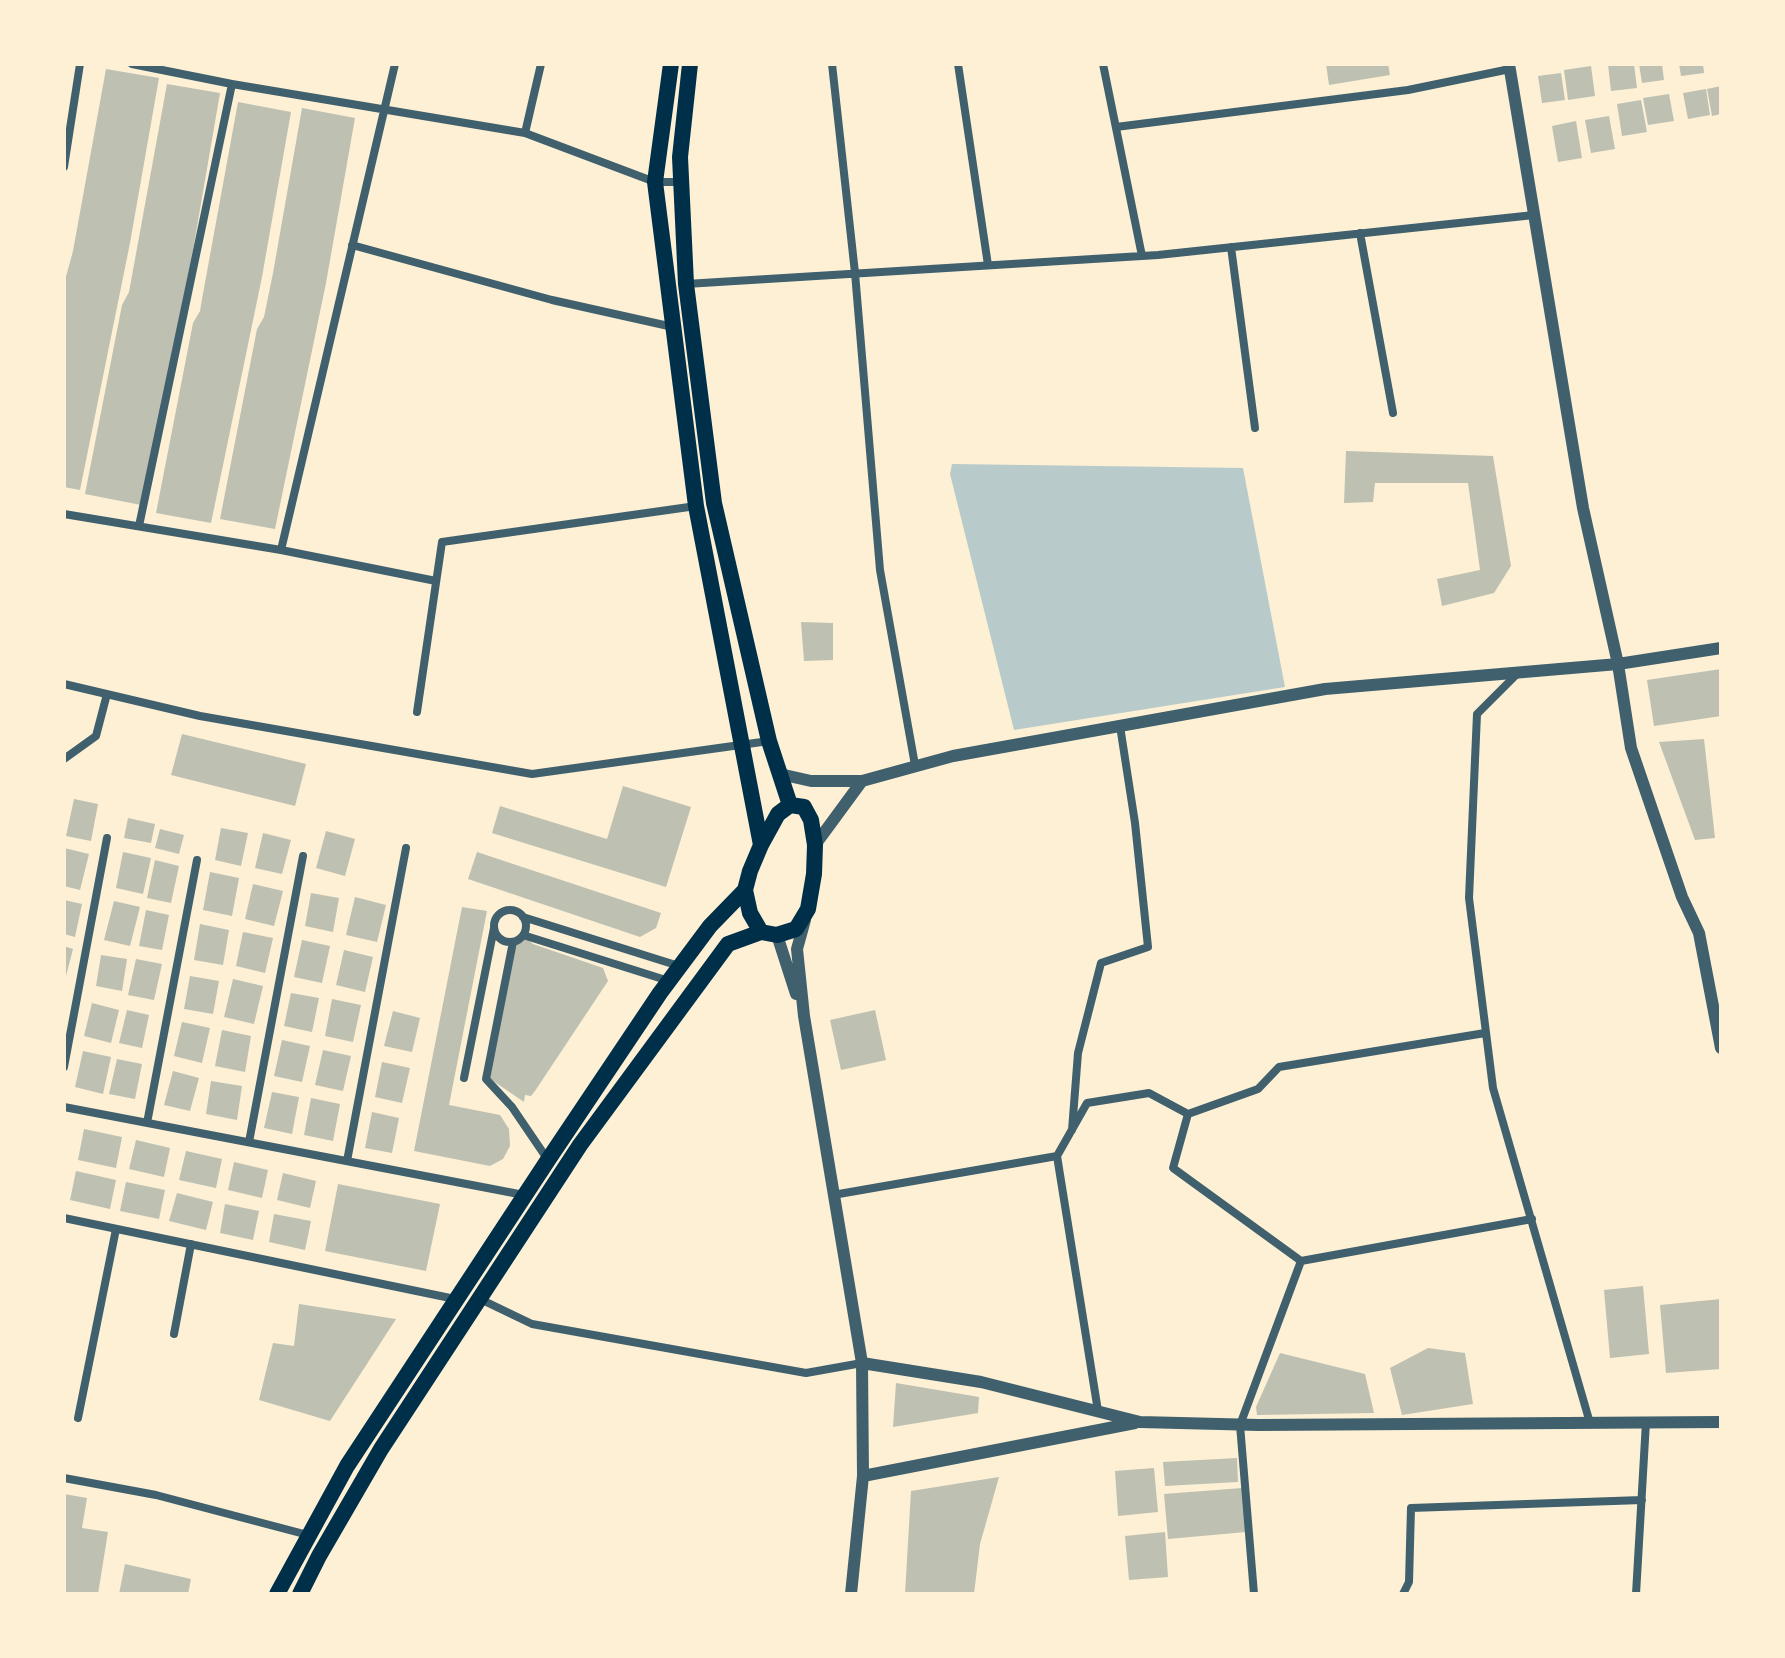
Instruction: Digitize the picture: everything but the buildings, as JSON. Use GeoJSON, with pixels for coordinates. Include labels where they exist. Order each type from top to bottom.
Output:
{"type":"FeatureCollection","features":[{"type":"Feature","properties":{"kind":"main road"},"geometry":{"type":"LineString","coordinates":[[671,64],[655,182],[696,506],[761,845]]}},
{"type":"Feature","properties":{"kind":"main road"},"geometry":{"type":"LineString","coordinates":[[690,64],[680,157],[686,284],[714,503],[769,741],[790,805]]}},
{"type":"Feature","properties":{"kind":"main road"},"geometry":{"type":"LineString","coordinates":[[300,1594],[381,1449],[580,1145],[728,944],[796,929],[808,909],[814,874],[815,845],[811,820],[804,807],[790,805],[778,814],[750,871],[745,890],[750,913],[769,934]]}},
{"type":"Feature","properties":{"kind":"main road"},"geometry":{"type":"LineString","coordinates":[[277,1594],[347,1466],[548,1160],[669,981],[710,926],[745,890]]}},
{"type":"Feature","properties":{"kind":"street"},"geometry":{"type":"LineString","coordinates":[[64,167],[80,64]]}},
{"type":"Feature","properties":{"kind":"street"},"geometry":{"type":"LineString","coordinates":[[132,64],[232,84],[525,133],[655,182],[681,182]]}},
{"type":"Feature","properties":{"kind":"street"},"geometry":{"type":"LineString","coordinates":[[281,550],[395,64]]}},
{"type":"Feature","properties":{"kind":"street"},"geometry":{"type":"LineString","coordinates":[[525,133],[541,64]]}},
{"type":"Feature","properties":{"kind":"street"},"geometry":{"type":"LineString","coordinates":[[832,64],[855,273],[880,570],[915,765]]}},
{"type":"Feature","properties":{"kind":"street"},"geometry":{"type":"LineString","coordinates":[[958,64],[988,265]]}},
{"type":"Feature","properties":{"kind":"street"},"geometry":{"type":"LineString","coordinates":[[1103,64],[1142,256]]}},
{"type":"Feature","properties":{"kind":"street"},"geometry":{"type":"LineString","coordinates":[[1116,127],[1408,90],[1509,66],[1583,508],[1618,664],[1631,748],[1682,897],[1699,933],[1721,1048]]}},
{"type":"Feature","properties":{"kind":"street"},"geometry":{"type":"LineString","coordinates":[[139,526],[232,84]]}},
{"type":"Feature","properties":{"kind":"street"},"geometry":{"type":"LineString","coordinates":[[686,284],[1142,256],[1534,215]]}},
{"type":"Feature","properties":{"kind":"street"},"geometry":{"type":"LineString","coordinates":[[1360,233],[1393,413]]}},
{"type":"Feature","properties":{"kind":"street"},"geometry":{"type":"LineString","coordinates":[[352,245],[552,300],[674,327]]}},
{"type":"Feature","properties":{"kind":"street"},"geometry":{"type":"LineString","coordinates":[[1231,247],[1255,428]]}},
{"type":"Feature","properties":{"kind":"street"},"geometry":{"type":"LineString","coordinates":[[417,712],[442,542],[696,506]]}},
{"type":"Feature","properties":{"kind":"street"},"geometry":{"type":"LineString","coordinates":[[64,514],[281,550],[436,581]]}},
{"type":"Feature","properties":{"kind":"street"},"geometry":{"type":"LineString","coordinates":[[780,774],[811,781],[862,781],[915,765],[1325,689],[1618,664],[1721,648]]}},
{"type":"Feature","properties":{"kind":"street"},"geometry":{"type":"LineString","coordinates":[[1518,673],[1477,714],[1469,898],[1493,1088],[1590,1423]]}},
{"type":"Feature","properties":{"kind":"street"},"geometry":{"type":"LineString","coordinates":[[64,684],[200,716],[532,774],[769,741]]}},
{"type":"Feature","properties":{"kind":"street"},"geometry":{"type":"LineString","coordinates":[[64,759],[96,736],[107,694]]}},
{"type":"Feature","properties":{"kind":"street"},"geometry":{"type":"LineString","coordinates":[[1072,1130],[1078,1053],[1101,963],[1148,947],[1135,823],[1120,726]]}},
{"type":"Feature","properties":{"kind":"street"},"geometry":{"type":"LineString","coordinates":[[815,845],[862,781]]}},
{"type":"Feature","properties":{"kind":"street"},"geometry":{"type":"LineString","coordinates":[[64,1067],[107,838]]}},
{"type":"Feature","properties":{"kind":"street"},"geometry":{"type":"LineString","coordinates":[[347,1161],[406,848]]}},
{"type":"Feature","properties":{"kind":"street"},"geometry":{"type":"LineString","coordinates":[[249,1142],[303,856]]}},
{"type":"Feature","properties":{"kind":"street"},"geometry":{"type":"LineString","coordinates":[[147,1123],[197,860]]}},
{"type":"Feature","properties":{"kind":"street"},"geometry":{"type":"LineString","coordinates":[[808,909],[797,949],[804,1016],[862,1363],[863,1476],[851,1594]]}},
{"type":"Feature","properties":{"kind":"street"},"geometry":{"type":"LineString","coordinates":[[464,1078],[495,922],[502,913],[513,910],[523,917],[680,966]]}},
{"type":"Feature","properties":{"kind":"street"},"geometry":{"type":"LineString","coordinates":[[523,917],[526,929],[513,942],[486,1079],[512,1107],[548,1160]]}},
{"type":"Feature","properties":{"kind":"street"},"geometry":{"type":"LineString","coordinates":[[494,928],[500,939],[513,942]]}},
{"type":"Feature","properties":{"kind":"street"},"geometry":{"type":"LineString","coordinates":[[769,934],[804,1016]]}},
{"type":"Feature","properties":{"kind":"street"},"geometry":{"type":"LineString","coordinates":[[523,935],[669,981]]}},
{"type":"Feature","properties":{"kind":"street"},"geometry":{"type":"LineString","coordinates":[[1098,1411],[1057,1156],[1087,1103],[1149,1093],[1188,1114],[1258,1089],[1279,1067],[1485,1033]]}},
{"type":"Feature","properties":{"kind":"street"},"geometry":{"type":"LineString","coordinates":[[64,1107],[525,1195]]}},
{"type":"Feature","properties":{"kind":"street"},"geometry":{"type":"LineString","coordinates":[[1188,1114],[1173,1168],[1301,1261],[1532,1219]]}},
{"type":"Feature","properties":{"kind":"street"},"geometry":{"type":"LineString","coordinates":[[833,1195],[1057,1156]]}},
{"type":"Feature","properties":{"kind":"street"},"geometry":{"type":"LineString","coordinates":[[64,1218],[456,1299]]}},
{"type":"Feature","properties":{"kind":"street"},"geometry":{"type":"LineString","coordinates":[[78,1418],[116,1229]]}},
{"type":"Feature","properties":{"kind":"street"},"geometry":{"type":"LineString","coordinates":[[174,1334],[191,1244]]}},
{"type":"Feature","properties":{"kind":"street"},"geometry":{"type":"LineString","coordinates":[[1254,1594],[1240,1425],[1301,1261]]}},
{"type":"Feature","properties":{"kind":"street"},"geometry":{"type":"LineString","coordinates":[[480,1298],[532,1324],[806,1373],[862,1363],[981,1382],[1140,1422]]}},
{"type":"Feature","properties":{"kind":"street"},"geometry":{"type":"LineString","coordinates":[[863,1476],[1140,1422],[1240,1425],[1721,1422]]}},
{"type":"Feature","properties":{"kind":"street"},"geometry":{"type":"LineString","coordinates":[[1636,1594],[1646,1422]]}},
{"type":"Feature","properties":{"kind":"street"},"geometry":{"type":"LineString","coordinates":[[64,1478],[156,1495],[309,1535]]}},
{"type":"Feature","properties":{"kind":"street"},"geometry":{"type":"LineString","coordinates":[[1403,1594],[1409,1582],[1411,1508],[1642,1500]]}},
{"type":"Feature","properties":{"kind":"shaded area"},"geometry":{"type":"Polygon","coordinates":[[[952,464],[1243,468],[1285,687],[1014,730],[950,474],[952,464]]]}}]}
